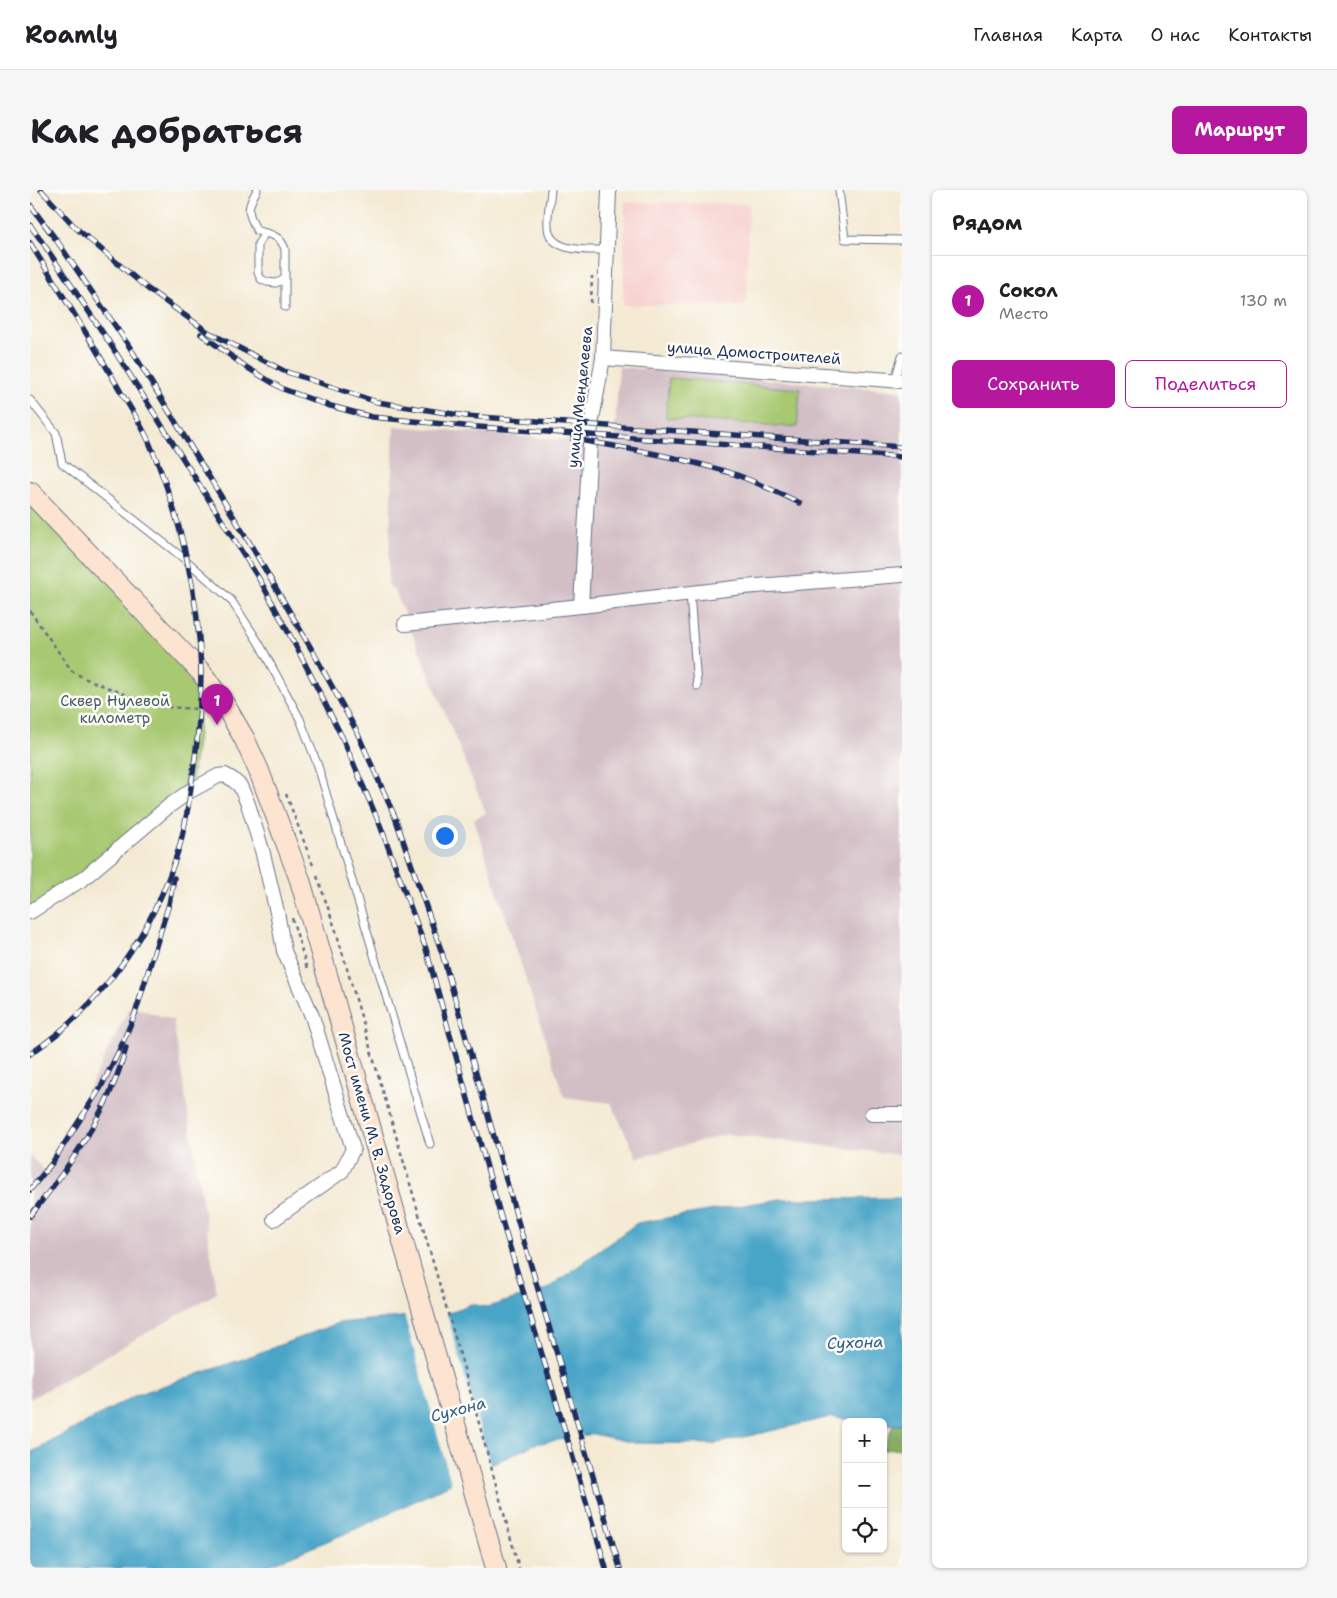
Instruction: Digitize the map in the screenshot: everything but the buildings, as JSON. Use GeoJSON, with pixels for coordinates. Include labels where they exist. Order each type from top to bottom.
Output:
{"type":"FeatureCollection","features":[{"type":"Feature","properties":{"kind":"main road","name":"Мост имени М. В. Задорова"},"geometry":{"type":"LineString","coordinates":[[30,492],[201,672],[226,707],[244,738],[259,771],[300,880],[496,1568]]}},
{"type":"Feature","properties":{"kind":"street","name":"улица Менделеева"},"geometry":{"type":"LineString","coordinates":[[581,606],[591,425],[603,358],[609,190]]}},
{"type":"Feature","properties":{"kind":"street","name":"улица Домостроителей"},"geometry":{"type":"LineString","coordinates":[[603,358],[899,381]]}},
{"type":"Feature","properties":{"kind":"street"},"geometry":{"type":"LineString","coordinates":[[405,624],[743,587],[902,575]]}},
{"type":"Feature","properties":{"kind":"street"},"geometry":{"type":"LineString","coordinates":[[30,912],[84,878],[183,796],[218,776],[225,775],[232,778],[240,786],[248,804],[262,850],[284,951],[312,1016],[353,1149],[342,1172],[274,1219]]}},
{"type":"Feature","properties":{"kind":"street"},"geometry":{"type":"LineString","coordinates":[[872,1114],[902,1114]]}},
{"type":"Feature","properties":{"kind":"lane"},"geometry":{"type":"LineString","coordinates":[[257,190],[251,201],[248,215],[257,231],[280,239],[283,243],[285,249],[285,307]]}},
{"type":"Feature","properties":{"kind":"lane"},"geometry":{"type":"LineString","coordinates":[[551,190],[548,228],[551,238],[563,246],[576,249],[607,250]]}},
{"type":"Feature","properties":{"kind":"lane"},"geometry":{"type":"LineString","coordinates":[[839,190],[845,239],[902,240]]}},
{"type":"Feature","properties":{"kind":"lane"},"geometry":{"type":"LineString","coordinates":[[265,233],[258,244],[258,273],[261,279],[267,282],[276,283],[285,279]]}},
{"type":"Feature","properties":{"kind":"lane"},"geometry":{"type":"LineString","coordinates":[[899,381],[902,356]]}},
{"type":"Feature","properties":{"kind":"lane"},"geometry":{"type":"LineString","coordinates":[[30,400],[56,433],[62,463],[187,561],[231,600],[259,643],[300,719],[318,766],[430,1144]]}},
{"type":"Feature","properties":{"kind":"lane"},"geometry":{"type":"LineString","coordinates":[[690,594],[696,686]]}},
{"type":"Feature","properties":{"kind":"path"},"geometry":{"type":"LineString","coordinates":[[30,611],[72,671],[84,678],[154,706],[199,709]]}},
{"type":"Feature","properties":{"kind":"path"},"geometry":{"type":"LineString","coordinates":[[286,792],[335,928],[459,1351],[519,1568]]}},
{"type":"Feature","properties":{"kind":"shaded area"},"geometry":{"type":"Polygon","coordinates":[[[625,202],[749,204],[746,306],[623,305],[625,202]]]}},
{"type":"Feature","properties":{"kind":"shaded area"},"geometry":{"type":"Polygon","coordinates":[[[619,367],[902,391],[902,1155],[728,1134],[637,1158],[611,1103],[564,1097],[474,819],[486,813],[395,591],[388,585],[394,426],[614,444],[619,367]]]}},
{"type":"Feature","properties":{"kind":"shaded area"},"geometry":{"type":"Polygon","coordinates":[[[130,1006],[173,1020],[217,1293],[30,1399],[30,1156],[47,1173],[130,1006]]]}},
{"type":"Feature","properties":{"kind":"green space"},"geometry":{"type":"Polygon","coordinates":[[[669,378],[800,389],[797,427],[666,418],[669,378]]]}},
{"type":"Feature","properties":{"kind":"green space","name":"Сквер Нулевой километр"},"geometry":{"type":"Polygon","coordinates":[[[30,492],[201,672],[198,734],[190,791],[30,912],[30,492]]]}},
{"type":"Feature","properties":{"kind":"green space"},"geometry":{"type":"Polygon","coordinates":[[[893,1425],[902,1425],[902,1449],[887,1450],[887,1440],[893,1425]]]}},
{"type":"Feature","properties":{"kind":"water","name":"Сухона"},"geometry":{"type":"Polygon","coordinates":[[[902,1198],[902,1425],[887,1424],[887,1418],[831,1417],[714,1444],[635,1443],[593,1434],[535,1444],[354,1530],[262,1568],[30,1568],[30,1453],[136,1395],[240,1360],[338,1323],[452,1312],[470,1304],[487,1307],[547,1289],[637,1223],[779,1199],[902,1198]]]}},
{"type":"Feature","properties":{"kind":"pier"},"geometry":{"type":"Polygon","coordinates":[[[538,1289],[582,1438],[568,1441],[524,1294],[538,1289]]]}},
{"type":"Feature","properties":{"kind":"pier"},"geometry":{"type":"Polygon","coordinates":[[[446,1310],[491,1468],[452,1486],[404,1314],[446,1310]]]}},
{"type":"Feature","properties":{"kind":"railway"},"geometry":{"type":"LineString","coordinates":[[41,190],[76,228],[148,289],[208,332],[284,371],[377,402],[466,416],[902,447]]}},
{"type":"Feature","properties":{"kind":"railway"},"geometry":{"type":"LineString","coordinates":[[30,205],[129,346],[249,542],[356,730],[395,817],[442,953],[517,1218],[620,1568]]}},
{"type":"Feature","properties":{"kind":"railway"},"geometry":{"type":"LineString","coordinates":[[30,225],[109,342],[261,582],[342,737],[380,825],[426,949],[502,1221],[606,1568]]}},
{"type":"Feature","properties":{"kind":"railway"},"geometry":{"type":"LineString","coordinates":[[30,243],[138,421],[160,469],[179,526],[192,584],[201,672],[198,735],[186,820],[179,848],[155,908],[140,937],[102,989],[56,1035],[30,1054]]}},
{"type":"Feature","properties":{"kind":"railway"},"geometry":{"type":"LineString","coordinates":[[201,334],[246,367],[283,389],[327,405],[372,417],[464,426],[902,457]]}},
{"type":"Feature","properties":{"kind":"railway"},"geometry":{"type":"LineString","coordinates":[[573,439],[697,463],[745,478],[800,503]]}},
{"type":"Feature","properties":{"kind":"railway"},"geometry":{"type":"LineString","coordinates":[[30,1190],[52,1163],[101,1087],[119,1051],[135,1014],[169,904],[174,878]]}},
{"type":"Feature","properties":{"kind":"railway"},"geometry":{"type":"LineString","coordinates":[[30,1216],[87,1137],[109,1094],[126,1048]]}},
{"type":"Feature","properties":{"kind":"place","name":"Сокол"},"geometry":{"type":"Point","coordinates":[217,725]}}]}
